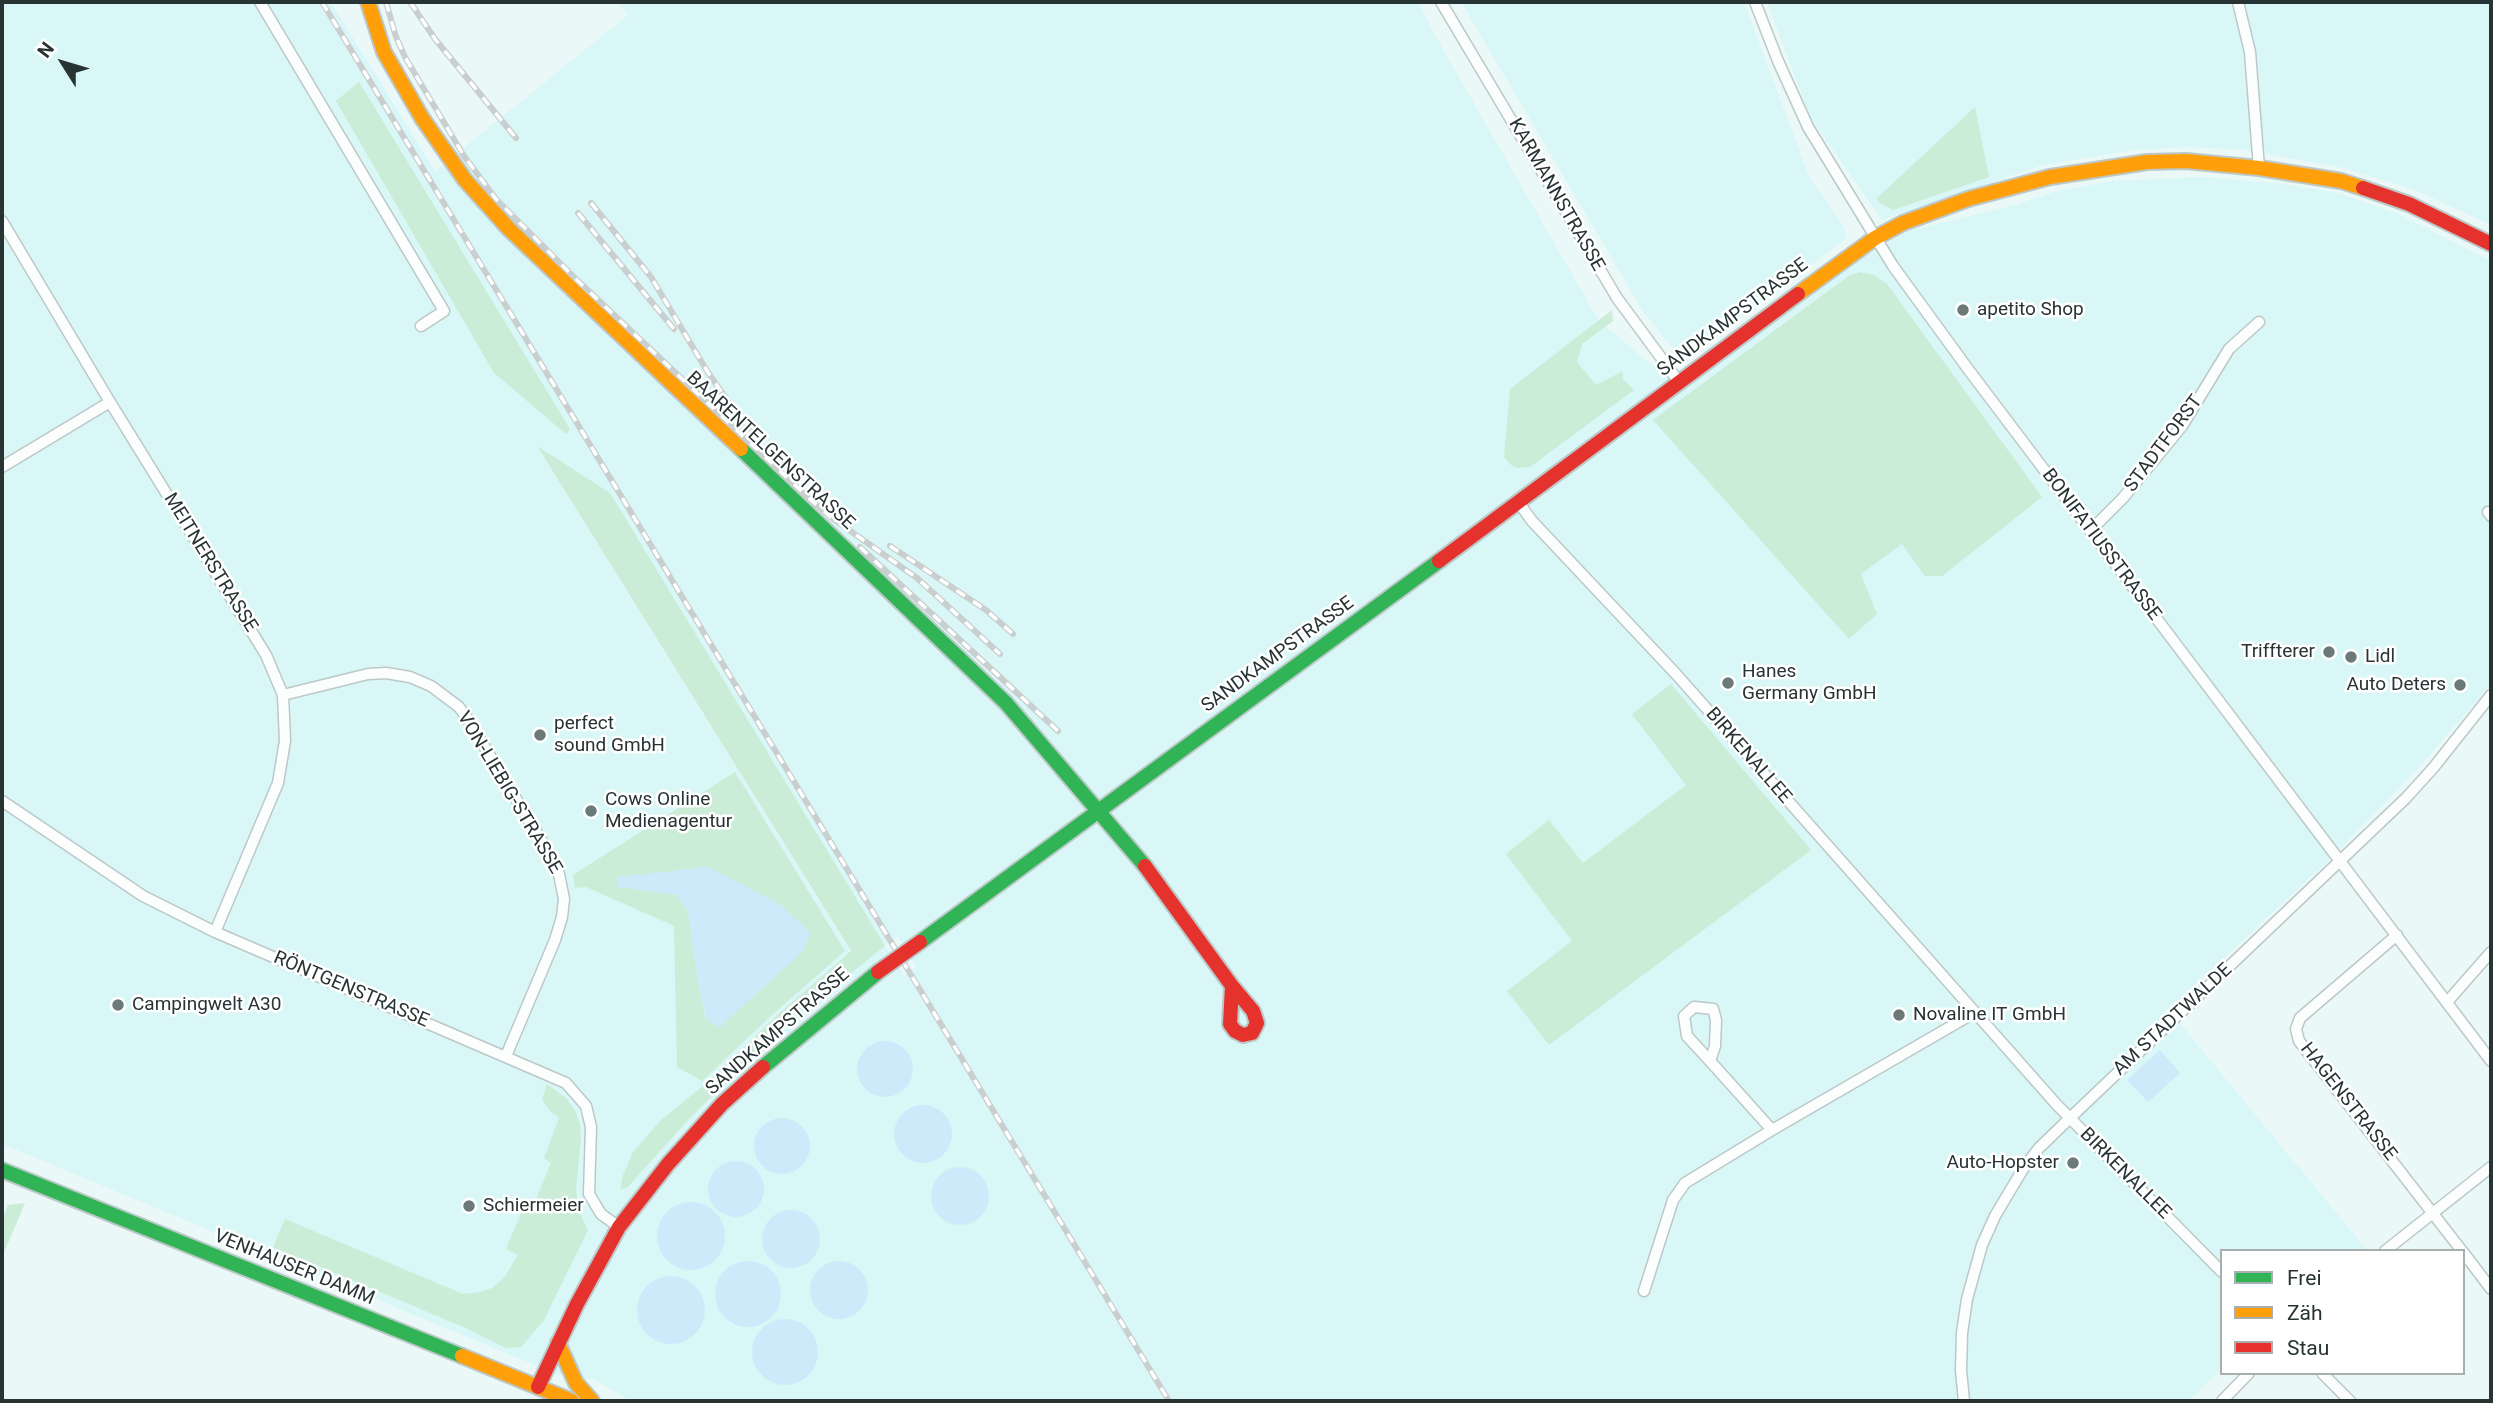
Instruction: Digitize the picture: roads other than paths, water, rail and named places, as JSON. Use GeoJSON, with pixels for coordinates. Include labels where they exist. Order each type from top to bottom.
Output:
{"type":"FeatureCollection","features":[{"type":"Feature","properties":{"kind":"street"},"geometry":{"type":"LineString","coordinates":[[260,2],[444,311],[421,326]]}},
{"type":"Feature","properties":{"kind":"street","name":"BAARENTELGENSTRASSE"},"geometry":{"type":"LineString","coordinates":[[368,2],[384,52],[422,118],[465,180],[509,229],[953,650],[1006,704],[1097,810]]}},
{"type":"Feature","properties":{"kind":"street","name":"KARMANNSTRASSE"},"geometry":{"type":"LineString","coordinates":[[1441,2],[1617,298],[1679,382]]}},
{"type":"Feature","properties":{"kind":"street","name":"BONIFATIUSSTRASSE"},"geometry":{"type":"LineString","coordinates":[[1755,2],[1808,127],[1875,238],[1960,358],[2491,1061]]}},
{"type":"Feature","properties":{"kind":"street"},"geometry":{"type":"LineString","coordinates":[[2238,2],[2250,52],[2259,168]]}},
{"type":"Feature","properties":{"kind":"street","name":"SANDKAMPSTRASSE"},"geometry":{"type":"LineString","coordinates":[[538,1387],[619,1227],[668,1164],[722,1104],[792,1041],[878,972],[1520,503],[1875,238],[1903,223],[1968,199],[2050,177],[2147,162],[2186,161],[2259,168],[2342,181],[2409,204],[2491,244]]}},
{"type":"Feature","properties":{"kind":"street","name":"MEITNERSTRASSE"},"geometry":{"type":"LineString","coordinates":[[2,221],[266,655],[282,695],[285,741],[278,783],[215,932]]}},
{"type":"Feature","properties":{"kind":"street","name":"STADTFORST"},"geometry":{"type":"LineString","coordinates":[[2090,531],[2123,498],[2182,426],[2229,349],[2259,322]]}},
{"type":"Feature","properties":{"kind":"street"},"geometry":{"type":"LineString","coordinates":[[2,467],[110,402]]}},
{"type":"Feature","properties":{"kind":"street","name":"BIRKENALLEE"},"geometry":{"type":"LineString","coordinates":[[1520,503],[1532,521],[1676,674],[1974,1013],[2070,1118],[2220,1270]]}},
{"type":"Feature","properties":{"kind":"street","name":"VON-LIEBIG-STRASSE"},"geometry":{"type":"LineString","coordinates":[[282,695],[368,674],[386,673],[410,677],[431,686],[459,707],[467,718],[552,858],[559,874],[564,898],[555,940],[506,1056]]}},
{"type":"Feature","properties":{"kind":"street","name":"AM STADTWALDE"},"geometry":{"type":"LineString","coordinates":[[1964,1401],[1961,1370],[1966,1299],[1982,1245],[1994,1216],[2022,1169],[2039,1148],[2429,774],[2491,695]]}},
{"type":"Feature","properties":{"kind":"street","name":"RÖNTGENSTRASSE"},"geometry":{"type":"LineString","coordinates":[[2,801],[143,896],[215,932],[566,1083],[586,1106],[591,1127],[589,1194],[601,1214],[619,1227]]}},
{"type":"Feature","properties":{"kind":"street"},"geometry":{"type":"LineString","coordinates":[[1097,810],[1148,869],[1232,986]]}},
{"type":"Feature","properties":{"kind":"street","name":"HAGENSTRASSE"},"geometry":{"type":"LineString","coordinates":[[2397,935],[2300,1018],[2296,1029],[2299,1041],[2462,1249]]}},
{"type":"Feature","properties":{"kind":"street"},"geometry":{"type":"LineString","coordinates":[[2448,1002],[2491,952]]}},
{"type":"Feature","properties":{"kind":"street"},"geometry":{"type":"LineString","coordinates":[[1710,1061],[1715,1046],[1716,1020],[1713,1009],[1694,1007],[1684,1016],[1687,1036],[1772,1130]]}},
{"type":"Feature","properties":{"kind":"street"},"geometry":{"type":"LineString","coordinates":[[1644,1291],[1673,1200],[1685,1183],[1974,1013]]}},
{"type":"Feature","properties":{"kind":"street"},"geometry":{"type":"LineString","coordinates":[[2387,1249],[2491,1167]]}},
{"type":"Feature","properties":{"kind":"street","name":"VENHAUSER DAMM"},"geometry":{"type":"LineString","coordinates":[[2,1170],[538,1387],[554,1398],[572,1401]]}},
{"type":"Feature","properties":{"kind":"street","name":"HAGENSTRASSE"},"geometry":{"type":"LineString","coordinates":[[2465,1254],[2491,1289]]}},
{"type":"Feature","properties":{"kind":"street"},"geometry":{"type":"LineString","coordinates":[[558,1343],[576,1383],[592,1401]]}},
{"type":"Feature","properties":{"kind":"street"},"geometry":{"type":"LineString","coordinates":[[2222,1401],[2247,1375]]}},
{"type":"Feature","properties":{"kind":"street"},"geometry":{"type":"LineString","coordinates":[[2324,1375],[2350,1401]]}},
{"type":"Feature","properties":{"kind":"railway"},"geometry":{"type":"LineString","coordinates":[[322,2],[1169,1401]]}},
{"type":"Feature","properties":{"kind":"railway"},"geometry":{"type":"LineString","coordinates":[[386,2],[405,57],[464,156],[496,199],[577,280],[812,501],[917,578],[1000,654]]}},
{"type":"Feature","properties":{"kind":"railway"},"geometry":{"type":"LineString","coordinates":[[410,2],[435,39],[516,138]]}},
{"type":"Feature","properties":{"kind":"railway"},"geometry":{"type":"LineString","coordinates":[[591,203],[651,277],[707,371],[736,413],[755,434]]}},
{"type":"Feature","properties":{"kind":"railway"},"geometry":{"type":"LineString","coordinates":[[578,213],[674,329]]}},
{"type":"Feature","properties":{"kind":"railway"},"geometry":{"type":"LineString","coordinates":[[890,546],[986,610],[1013,634]]}},
{"type":"Feature","properties":{"kind":"railway"},"geometry":{"type":"LineString","coordinates":[[860,547],[1058,731]]}},
{"type":"Feature","properties":{"kind":"place","name":"apetito Shop"},"geometry":{"type":"Point","coordinates":[1963,310]}},
{"type":"Feature","properties":{"kind":"place","name":"Triffterer"},"geometry":{"type":"Point","coordinates":[2329,652]}},
{"type":"Feature","properties":{"kind":"place","name":"Lidl"},"geometry":{"type":"Point","coordinates":[2351,657]}},
{"type":"Feature","properties":{"kind":"place","name":"Hanes Germany GmbH"},"geometry":{"type":"Point","coordinates":[1728,683]}},
{"type":"Feature","properties":{"kind":"place","name":"Auto Deters"},"geometry":{"type":"Point","coordinates":[2460,685]}},
{"type":"Feature","properties":{"kind":"place","name":"perfect sound GmbH"},"geometry":{"type":"Point","coordinates":[540,735]}},
{"type":"Feature","properties":{"kind":"place","name":"Cows Online Medienagentur"},"geometry":{"type":"Point","coordinates":[591,811]}},
{"type":"Feature","properties":{"kind":"place","name":"Campingwelt A30"},"geometry":{"type":"Point","coordinates":[118,1005]}},
{"type":"Feature","properties":{"kind":"place","name":"Novaline IT GmbH"},"geometry":{"type":"Point","coordinates":[1899,1015]}},
{"type":"Feature","properties":{"kind":"place","name":"Auto-Hopster"},"geometry":{"type":"Point","coordinates":[2073,1163]}},
{"type":"Feature","properties":{"kind":"place","name":"Schiermeier"},"geometry":{"type":"Point","coordinates":[469,1206]}}]}
